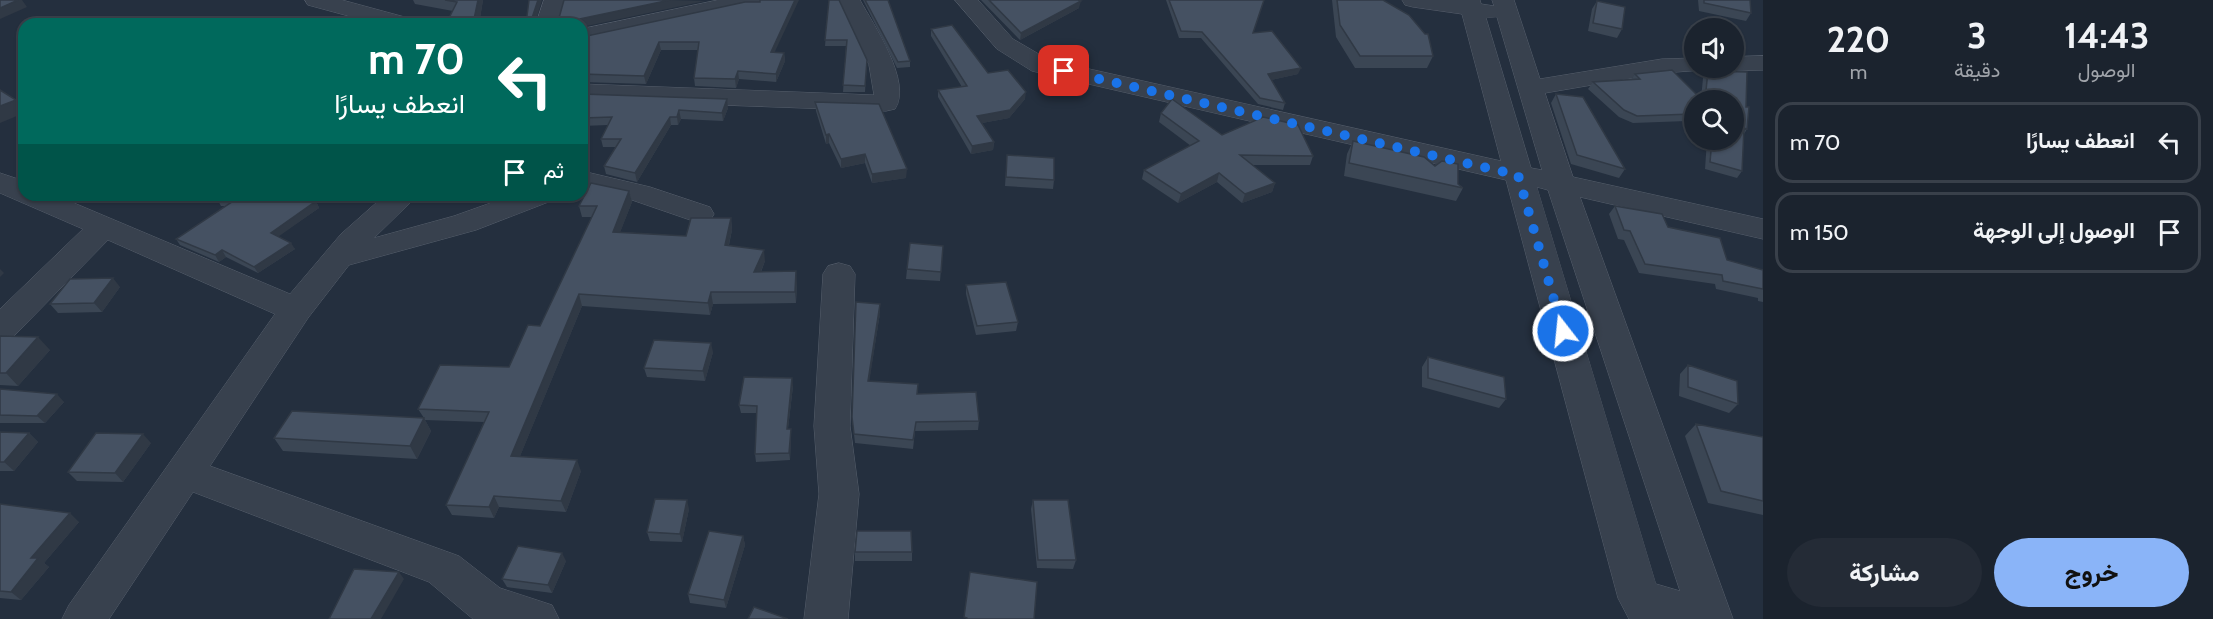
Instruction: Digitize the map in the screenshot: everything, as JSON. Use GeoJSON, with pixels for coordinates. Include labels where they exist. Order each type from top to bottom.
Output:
{"type":"FeatureCollection","features":[{"type":"Feature","properties":{"kind":"street"},"geometry":{"type":"LineString","coordinates":[[316,0],[383,18]]}},
{"type":"Feature","properties":{"kind":"street"},"geometry":{"type":"LineString","coordinates":[[550,18],[555,0]]}},
{"type":"Feature","properties":{"kind":"street"},"geometry":{"type":"LineString","coordinates":[[588,35],[750,0]]}},
{"type":"Feature","properties":{"kind":"street"},"geometry":{"type":"LineString","coordinates":[[588,92],[886,103],[889,92],[883,70],[849,0]]}},
{"type":"Feature","properties":{"kind":"street"},"geometry":{"type":"LineString","coordinates":[[966,0],[1005,44],[1041,66],[1763,229]]}},
{"type":"Feature","properties":{"kind":"street"},"geometry":{"type":"LineString","coordinates":[[1413,0],[1505,7],[1561,185],[1711,619]]}},
{"type":"Feature","properties":{"kind":"street"},"geometry":{"type":"LineString","coordinates":[[1470,5],[1518,175],[1647,608],[1705,619]]}},
{"type":"Feature","properties":{"kind":"street"},"geometry":{"type":"LineString","coordinates":[[1530,88],[1662,66],[1684,65]]}},
{"type":"Feature","properties":{"kind":"street"},"geometry":{"type":"LineString","coordinates":[[1744,65],[1763,66]]}},
{"type":"Feature","properties":{"kind":"street"},"geometry":{"type":"LineString","coordinates":[[588,181],[640,193],[699,214]]}},
{"type":"Feature","properties":{"kind":"street"},"geometry":{"type":"LineString","coordinates":[[0,182],[18,190]]}},
{"type":"Feature","properties":{"kind":"street"},"geometry":{"type":"LineString","coordinates":[[44,201],[297,310]]}},
{"type":"Feature","properties":{"kind":"street"},"geometry":{"type":"LineString","coordinates":[[84,619],[297,310],[352,241],[395,201]]}},
{"type":"Feature","properties":{"kind":"street"},"geometry":{"type":"LineString","coordinates":[[338,258],[465,223],[525,201]]}},
{"type":"Feature","properties":{"kind":"street"},"geometry":{"type":"LineString","coordinates":[[0,329],[103,227]]}},
{"type":"Feature","properties":{"kind":"street"},"geometry":{"type":"LineString","coordinates":[[826,619],[839,494],[832,426],[839,274]]}},
{"type":"Feature","properties":{"kind":"street"},"geometry":{"type":"LineString","coordinates":[[185,473],[444,569],[488,605],[537,619]]}},
{"type":"Feature","properties":{"kind":"building"},"geometry":{"type":"Polygon","coordinates":[[[0,0],[18,0],[0,8],[0,0]]]}},
{"type":"Feature","properties":{"kind":"building"},"geometry":{"type":"Polygon","coordinates":[[[445,0],[478,0],[474,18],[449,18],[457,2],[445,0]]]}},
{"type":"Feature","properties":{"kind":"building"},"geometry":{"type":"Polygon","coordinates":[[[529,0],[538,0],[532,18],[527,18],[529,0]]]}},
{"type":"Feature","properties":{"kind":"building"},"geometry":{"type":"Polygon","coordinates":[[[564,0],[670,0],[585,18],[559,18],[564,0]]]}},
{"type":"Feature","properties":{"kind":"building"},"geometry":{"type":"Polygon","coordinates":[[[760,0],[795,0],[771,52],[784,53],[776,74],[738,71],[735,79],[694,78],[699,42],[659,42],[644,76],[588,74],[588,36],[745,2],[760,2],[760,0]]]}},
{"type":"Feature","properties":{"kind":"building"},"geometry":{"type":"Polygon","coordinates":[[[829,0],[839,0],[867,60],[865,86],[843,85],[847,40],[825,40],[829,0]]]}},
{"type":"Feature","properties":{"kind":"building"},"geometry":{"type":"Polygon","coordinates":[[[865,0],[888,0],[910,61],[898,62],[865,0]]]}},
{"type":"Feature","properties":{"kind":"building"},"geometry":{"type":"Polygon","coordinates":[[[989,0],[1078,0],[1081,1],[1021,33],[989,0]]]}},
{"type":"Feature","properties":{"kind":"building"},"geometry":{"type":"Polygon","coordinates":[[[1169,0],[1264,0],[1253,33],[1272,31],[1301,68],[1268,74],[1285,103],[1260,98],[1202,32],[1181,31],[1169,0]]]}},
{"type":"Feature","properties":{"kind":"building"},"geometry":{"type":"Polygon","coordinates":[[[1337,0],[1383,0],[1409,15],[1425,34],[1428,34],[1433,56],[1360,56],[1340,25],[1337,0]]]}},
{"type":"Feature","properties":{"kind":"building"},"geometry":{"type":"Polygon","coordinates":[[[1704,0],[1750,0],[1751,13],[1704,3],[1704,0]]]}},
{"type":"Feature","properties":{"kind":"building"},"geometry":{"type":"Polygon","coordinates":[[[1597,1],[1625,7],[1622,29],[1593,23],[1597,1]]]}},
{"type":"Feature","properties":{"kind":"building"},"geometry":{"type":"Polygon","coordinates":[[[952,25],[988,73],[1008,70],[1026,92],[1010,110],[977,116],[994,142],[972,146],[938,90],[967,86],[931,29],[952,25]]]}},
{"type":"Feature","properties":{"kind":"building"},"geometry":{"type":"Polygon","coordinates":[[[1672,70],[1692,90],[1684,90],[1684,114],[1637,116],[1624,110],[1593,82],[1640,79],[1635,74],[1672,70]]]}},
{"type":"Feature","properties":{"kind":"building"},"geometry":{"type":"Polygon","coordinates":[[[1744,72],[1747,72],[1746,107],[1749,107],[1747,129],[1744,128],[1744,90],[1706,90],[1707,78],[1744,78],[1744,72]]]}},
{"type":"Feature","properties":{"kind":"building"},"geometry":{"type":"Polygon","coordinates":[[[0,90],[16,100],[0,106],[0,90]]]}},
{"type":"Feature","properties":{"kind":"building"},"geometry":{"type":"Polygon","coordinates":[[[588,94],[727,99],[722,113],[679,110],[677,117],[670,117],[635,173],[604,166],[621,139],[601,139],[612,117],[588,118],[588,94]]]}},
{"type":"Feature","properties":{"kind":"building"},"geometry":{"type":"Polygon","coordinates":[[[1556,94],[1583,97],[1625,169],[1577,155],[1556,94]]]}},
{"type":"Feature","properties":{"kind":"building"},"geometry":{"type":"Polygon","coordinates":[[[1172,99],[1222,135],[1263,117],[1298,125],[1313,156],[1240,155],[1275,183],[1245,194],[1219,173],[1181,194],[1144,170],[1199,141],[1161,113],[1172,99]]]}},
{"type":"Feature","properties":{"kind":"building"},"geometry":{"type":"Polygon","coordinates":[[[815,102],[879,104],[907,169],[872,174],[865,154],[841,159],[829,134],[826,135],[815,102]]]}},
{"type":"Feature","properties":{"kind":"building"},"geometry":{"type":"Polygon","coordinates":[[[1353,141],[1424,157],[1435,166],[1442,161],[1458,164],[1458,184],[1463,188],[1349,163],[1353,141]]]}},
{"type":"Feature","properties":{"kind":"building"},"geometry":{"type":"Polygon","coordinates":[[[1711,150],[1743,150],[1742,171],[1710,162],[1711,150]]]}},
{"type":"Feature","properties":{"kind":"building"},"geometry":{"type":"Polygon","coordinates":[[[1007,155],[1054,158],[1054,180],[1006,177],[1007,155]]]}},
{"type":"Feature","properties":{"kind":"building"},"geometry":{"type":"Polygon","coordinates":[[[591,183],[629,191],[613,232],[686,236],[691,218],[731,218],[725,245],[764,250],[754,272],[796,271],[795,292],[711,292],[708,303],[579,294],[511,456],[577,460],[561,501],[494,496],[489,507],[446,505],[489,412],[418,409],[440,365],[509,367],[528,325],[540,326],[597,206],[579,206],[582,201],[588,201],[588,189],[591,183]]]}},
{"type":"Feature","properties":{"kind":"building"},"geometry":{"type":"Polygon","coordinates":[[[227,201],[316,201],[271,233],[291,243],[254,267],[222,250],[215,255],[176,239],[232,202],[227,201]]]}},
{"type":"Feature","properties":{"kind":"building"},"geometry":{"type":"Polygon","coordinates":[[[1615,206],[1662,214],[1668,227],[1720,238],[1727,260],[1763,270],[1763,289],[1723,281],[1722,275],[1645,264],[1630,231],[1624,230],[1615,206]]]}},
{"type":"Feature","properties":{"kind":"building"},"geometry":{"type":"Polygon","coordinates":[[[910,243],[943,246],[941,272],[907,269],[910,243]]]}},
{"type":"Feature","properties":{"kind":"building"},"geometry":{"type":"Polygon","coordinates":[[[113,278],[94,303],[50,304],[70,279],[113,278]]]}},
{"type":"Feature","properties":{"kind":"building"},"geometry":{"type":"Polygon","coordinates":[[[1006,282],[1018,322],[977,326],[966,285],[1006,282]]]}},
{"type":"Feature","properties":{"kind":"building"},"geometry":{"type":"Polygon","coordinates":[[[856,302],[880,304],[868,381],[918,384],[917,394],[976,392],[979,421],[916,422],[913,440],[854,434],[852,417],[856,302]]]}},
{"type":"Feature","properties":{"kind":"building"},"geometry":{"type":"Polygon","coordinates":[[[0,336],[38,337],[6,373],[0,373],[0,336]]]}},
{"type":"Feature","properties":{"kind":"building"},"geometry":{"type":"Polygon","coordinates":[[[654,340],[711,343],[703,371],[644,368],[654,340]]]}},
{"type":"Feature","properties":{"kind":"building"},"geometry":{"type":"Polygon","coordinates":[[[1428,357],[1504,377],[1506,399],[1428,378],[1428,357]]]}},
{"type":"Feature","properties":{"kind":"building"},"geometry":{"type":"Polygon","coordinates":[[[1688,365],[1737,381],[1738,404],[1688,387],[1688,365]]]}},
{"type":"Feature","properties":{"kind":"building"},"geometry":{"type":"Polygon","coordinates":[[[744,377],[792,378],[787,429],[791,429],[789,453],[755,454],[757,406],[739,405],[744,377]]]}},
{"type":"Feature","properties":{"kind":"building"},"geometry":{"type":"Polygon","coordinates":[[[0,389],[57,394],[37,416],[0,415],[0,389]]]}},
{"type":"Feature","properties":{"kind":"building"},"geometry":{"type":"Polygon","coordinates":[[[292,411],[424,418],[410,446],[274,438],[292,411]]]}},
{"type":"Feature","properties":{"kind":"building"},"geometry":{"type":"Polygon","coordinates":[[[1696,424],[1763,437],[1763,501],[1721,491],[1696,424]]]}},
{"type":"Feature","properties":{"kind":"building"},"geometry":{"type":"Polygon","coordinates":[[[0,432],[29,433],[4,462],[0,462],[0,432]]]}},
{"type":"Feature","properties":{"kind":"building"},"geometry":{"type":"Polygon","coordinates":[[[96,433],[143,434],[115,473],[68,472],[96,433]]]}},
{"type":"Feature","properties":{"kind":"building"},"geometry":{"type":"Polygon","coordinates":[[[655,499],[687,500],[680,534],[647,532],[655,499]]]}},
{"type":"Feature","properties":{"kind":"building"},"geometry":{"type":"Polygon","coordinates":[[[1033,500],[1068,500],[1076,560],[1038,560],[1033,500]]]}},
{"type":"Feature","properties":{"kind":"building"},"geometry":{"type":"Polygon","coordinates":[[[0,504],[70,513],[31,558],[38,558],[11,592],[0,591],[0,504]]]}},
{"type":"Feature","properties":{"kind":"building"},"geometry":{"type":"Polygon","coordinates":[[[709,531],[743,536],[724,600],[688,594],[709,531]]]}},
{"type":"Feature","properties":{"kind":"building"},"geometry":{"type":"Polygon","coordinates":[[[857,531],[911,531],[912,552],[855,552],[857,531]]]}},
{"type":"Feature","properties":{"kind":"building"},"geometry":{"type":"Polygon","coordinates":[[[518,546],[562,553],[548,585],[502,579],[518,546]]]}},
{"type":"Feature","properties":{"kind":"building"},"geometry":{"type":"Polygon","coordinates":[[[354,569],[399,572],[371,619],[329,619],[354,569]]]}},
{"type":"Feature","properties":{"kind":"building"},"geometry":{"type":"Polygon","coordinates":[[[970,572],[1037,582],[1034,619],[967,619],[964,617],[970,572]]]}},
{"type":"Feature","properties":{"kind":"building"},"geometry":{"type":"Polygon","coordinates":[[[754,607],[788,619],[748,619],[754,607]]]}},
{"type":"Feature","properties":{"kind":"route"},"geometry":{"type":"LineString","coordinates":[[1064,71],[1518,175],[1563,331]]}}]}
